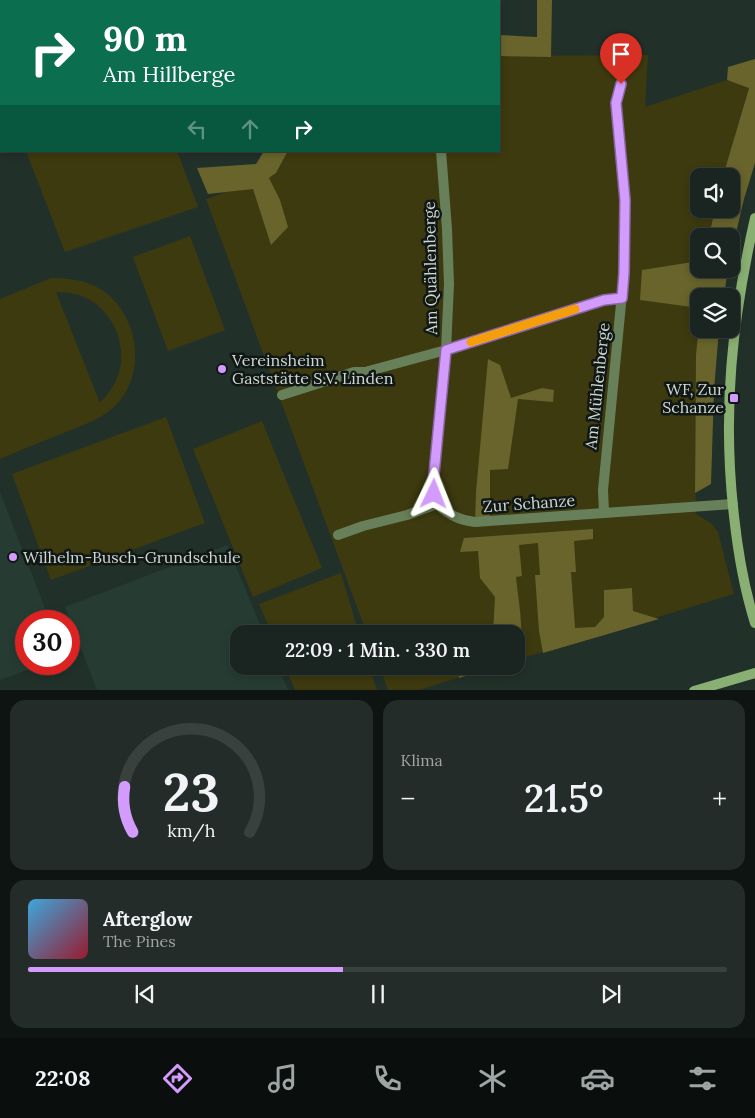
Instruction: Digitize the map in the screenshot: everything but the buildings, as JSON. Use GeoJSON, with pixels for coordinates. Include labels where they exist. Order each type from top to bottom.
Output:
{"type":"FeatureCollection","features":[{"type":"Feature","properties":{"kind":"main road"},"geometry":{"type":"LineString","coordinates":[[755,218],[739,296],[731,355],[728,431],[740,567],[755,624]]}},
{"type":"Feature","properties":{"kind":"main road"},"geometry":{"type":"LineString","coordinates":[[694,690],[755,673]]}},
{"type":"Feature","properties":{"kind":"street","name":"Am Mühlenberge"},"geometry":{"type":"LineString","coordinates":[[604,512],[602,490],[624,273],[625,200],[616,103],[621,84]]}},
{"type":"Feature","properties":{"kind":"street","name":"Am Quählenberge"},"geometry":{"type":"LineString","coordinates":[[437,504],[433,484],[446,350],[448,268],[441,152]]}},
{"type":"Feature","properties":{"kind":"street"},"geometry":{"type":"LineString","coordinates":[[282,395],[354,372],[365,372],[446,350],[604,300],[622,298]]}},
{"type":"Feature","properties":{"kind":"street"},"geometry":{"type":"LineString","coordinates":[[338,535],[363,526],[407,515],[437,504]]}},
{"type":"Feature","properties":{"kind":"street","name":"Zur Schanze"},"geometry":{"type":"LineString","coordinates":[[437,504],[462,521],[475,522],[733,504]]}},
{"type":"Feature","properties":{"kind":"shaded area"},"geometry":{"type":"Polygon","coordinates":[[[537,0],[552,0],[551,57],[500,56],[500,35],[537,37],[537,0]]]}},
{"type":"Feature","properties":{"kind":"shaded area"},"geometry":{"type":"Polygon","coordinates":[[[648,55],[645,107],[727,80],[749,87],[725,168],[690,168],[690,218],[713,218],[711,228],[690,228],[690,278],[699,278],[699,288],[690,288],[690,338],[697,338],[695,444],[696,514],[711,523],[718,532],[734,594],[525,657],[525,625],[364,625],[206,199],[269,178],[276,173],[287,152],[500,152],[500,56],[648,55]]]}},
{"type":"Feature","properties":{"kind":"shaded area"},"geometry":{"type":"Polygon","coordinates":[[[755,59],[755,163],[740,216],[740,168],[725,168],[749,88],[727,80],[728,67],[755,59]]]}},
{"type":"Feature","properties":{"kind":"shaded area"},"geometry":{"type":"Polygon","coordinates":[[[26,152],[177,152],[198,207],[65,252],[26,152]]]}},
{"type":"Feature","properties":{"kind":"shaded area"},"geometry":{"type":"Polygon","coordinates":[[[263,152],[287,152],[276,173],[269,178],[280,200],[288,227],[271,245],[253,189],[208,194],[197,168],[256,164],[263,152]]]}},
{"type":"Feature","properties":{"kind":"shaded area"},"geometry":{"type":"Polygon","coordinates":[[[713,218],[740,218],[737,228],[711,228],[713,218]]]}},
{"type":"Feature","properties":{"kind":"shaded area"},"geometry":{"type":"Polygon","coordinates":[[[190,236],[225,330],[168,351],[133,257],[190,236]]]}},
{"type":"Feature","properties":{"kind":"shaded area"},"geometry":{"type":"Polygon","coordinates":[[[690,262],[690,278],[727,278],[725,288],[690,288],[690,307],[640,300],[642,270],[690,262]]]}},
{"type":"Feature","properties":{"kind":"shaded area"},"geometry":{"type":"Polygon","coordinates":[[[51,278],[77,280],[90,284],[102,290],[115,301],[124,314],[135,346],[135,363],[132,379],[125,394],[109,412],[90,422],[0,459],[0,299],[51,278]],[[56,292],[100,403],[116,381],[120,369],[120,343],[116,330],[110,319],[91,301],[79,295],[56,292]]]}},
{"type":"Feature","properties":{"kind":"shaded area"},"geometry":{"type":"Polygon","coordinates":[[[698,338],[718,338],[714,390],[711,484],[695,493],[698,338]]]}},
{"type":"Feature","properties":{"kind":"shaded area"},"geometry":{"type":"Polygon","coordinates":[[[488,359],[500,365],[511,398],[542,388],[554,390],[553,402],[518,399],[508,469],[490,470],[490,521],[475,522],[476,492],[488,359]]]}},
{"type":"Feature","properties":{"kind":"shaded area"},"geometry":{"type":"Polygon","coordinates":[[[166,417],[205,523],[51,580],[12,474],[166,417]]]}},
{"type":"Feature","properties":{"kind":"shaded area"},"geometry":{"type":"Polygon","coordinates":[[[262,421],[322,568],[253,597],[193,449],[262,421]]]}},
{"type":"Feature","properties":{"kind":"shaded area","name":"Wilhelm-Busch-Grundschule"},"geometry":{"type":"Polygon","coordinates":[[[0,492],[46,610],[15,610],[15,674],[0,680],[0,492]]]}},
{"type":"Feature","properties":{"kind":"shaded area"},"geometry":{"type":"Polygon","coordinates":[[[593,529],[593,539],[574,541],[576,572],[571,572],[575,628],[595,627],[604,617],[604,590],[632,588],[633,611],[659,619],[543,653],[539,631],[535,575],[540,575],[538,543],[519,545],[522,576],[516,577],[521,625],[493,625],[495,597],[480,578],[478,551],[460,552],[464,538],[593,529]]]}},
{"type":"Feature","properties":{"kind":"shaded area"},"geometry":{"type":"Polygon","coordinates":[[[227,545],[260,625],[230,625],[230,675],[282,675],[288,690],[97,690],[80,646],[80,610],[66,610],[65,607],[227,545]]]}},
{"type":"Feature","properties":{"kind":"shaded area"},"geometry":{"type":"Polygon","coordinates":[[[341,573],[356,625],[268,625],[259,604],[341,573]]]}},
{"type":"Feature","properties":{"kind":"shaded area"},"geometry":{"type":"Polygon","coordinates":[[[289,675],[372,675],[377,690],[295,690],[289,675]]]}},
{"type":"Feature","properties":{"kind":"shaded area"},"geometry":{"type":"Polygon","coordinates":[[[382,675],[467,675],[419,690],[388,690],[382,675]]]}},
{"type":"Feature","properties":{"kind":"slow traffic"},"geometry":{"type":"LineString","coordinates":[[471,342],[575,309]]}},
{"type":"Feature","properties":{"kind":"place","name":"Vereinsheim Gaststätte S.V. Linden"},"geometry":{"type":"Point","coordinates":[222,369]}},
{"type":"Feature","properties":{"kind":"place","name":"WF, Zur Schanze"},"geometry":{"type":"Point","coordinates":[734,398]}},
{"type":"Feature","properties":{"kind":"place","name":"Wilhelm-Busch-Grundschule"},"geometry":{"type":"Point","coordinates":[13,557]}},
{"type":"Feature","properties":{"kind":"route"},"geometry":{"type":"LineString","coordinates":[[434,494],[433,484],[446,350],[604,300],[622,298],[625,200],[616,103],[621,84]]}}]}
